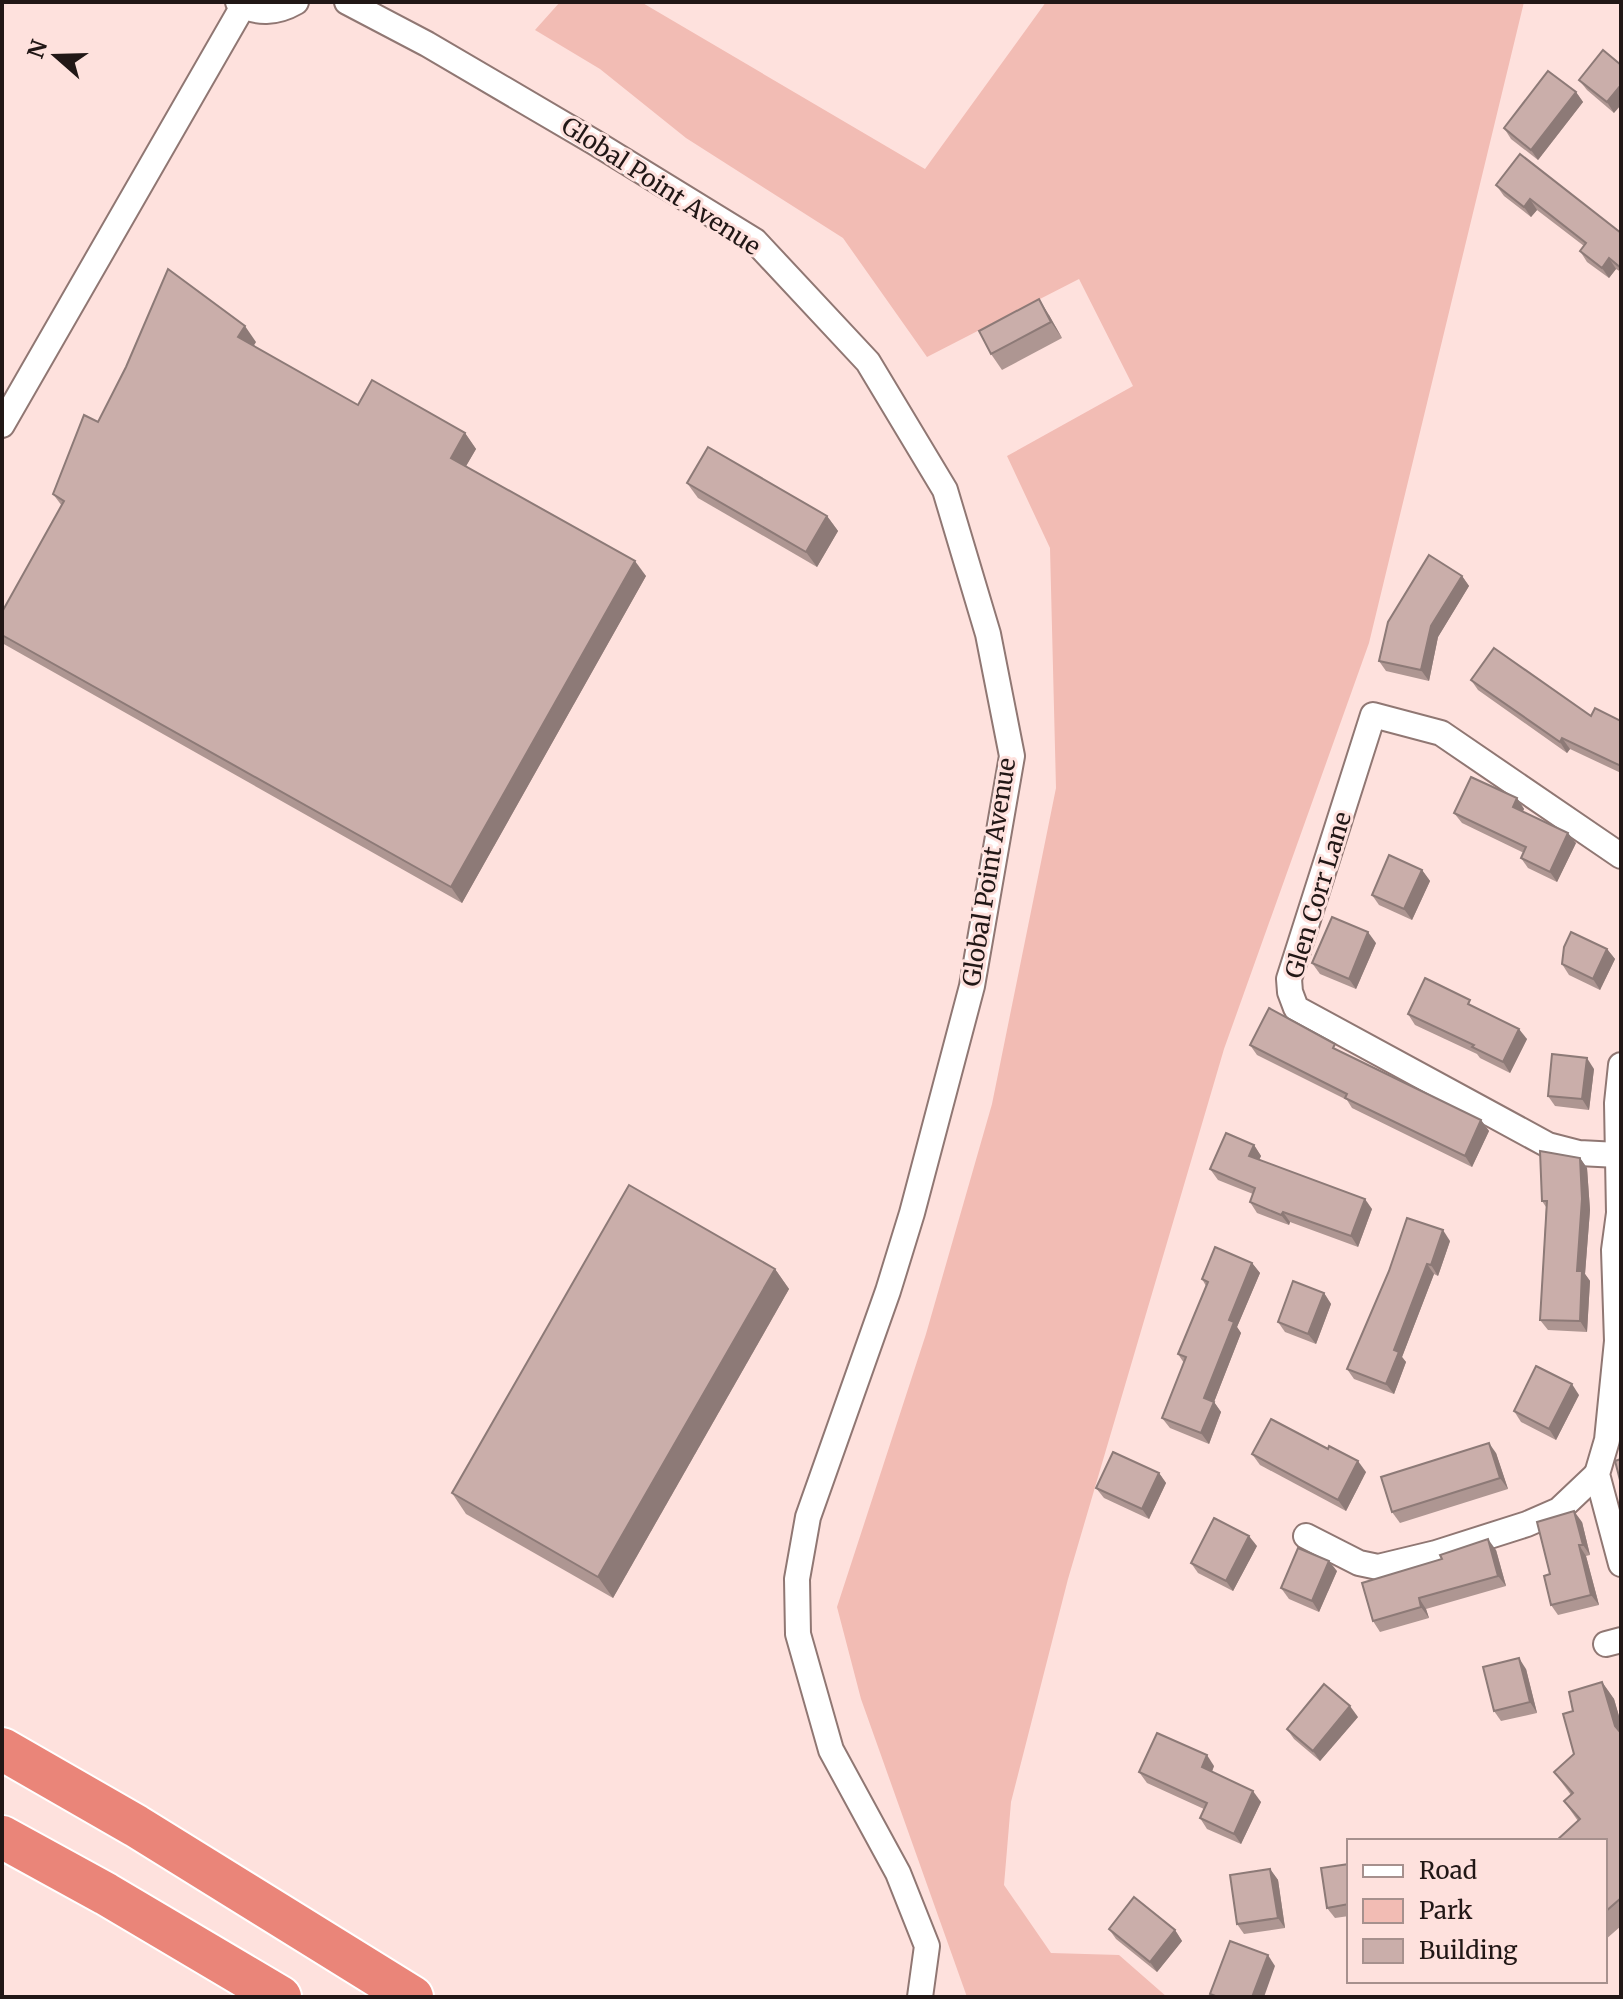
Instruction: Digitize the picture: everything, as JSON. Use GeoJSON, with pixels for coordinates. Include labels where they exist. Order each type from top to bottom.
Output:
{"type":"FeatureCollection","features":[{"type":"Feature","properties":{"kind":"highway"},"geometry":{"type":"LineString","coordinates":[[2,1749],[164,1843],[412,1997]]}},
{"type":"Feature","properties":{"kind":"highway"},"geometry":{"type":"LineString","coordinates":[[2,1837],[106,1894],[280,1997]]}},
{"type":"Feature","properties":{"kind":"street"},"geometry":{"type":"LineString","coordinates":[[2,425],[240,4],[269,11],[296,2]]}},
{"type":"Feature","properties":{"kind":"street","name":"Global Point Avenue"},"geometry":{"type":"LineString","coordinates":[[347,2],[427,44],[755,241],[868,362],[945,490],[988,634],[1012,756],[972,986],[912,1213],[888,1291],[808,1517],[797,1579],[798,1634],[831,1750],[898,1873],[927,1946],[920,1997]]}},
{"type":"Feature","properties":{"kind":"street","name":"Glen Corr Lane"},"geometry":{"type":"LineString","coordinates":[[1618,1155],[1579,1153],[1534,1138],[1296,1008],[1289,979],[1373,715],[1441,733],[1621,856]]}},
{"type":"Feature","properties":{"kind":"street"},"geometry":{"type":"LineString","coordinates":[[1306,1536],[1359,1563],[1378,1567],[1436,1553],[1527,1524],[1559,1510],[1597,1474],[1607,1440],[1617,1341],[1614,1250],[1620,1213],[1617,1103],[1621,1065]]}},
{"type":"Feature","properties":{"kind":"street"},"geometry":{"type":"LineString","coordinates":[[1597,1474],[1621,1564]]}},
{"type":"Feature","properties":{"kind":"green space"},"geometry":{"type":"Polygon","coordinates":[[[560,2],[641,2],[925,169],[1046,2],[1524,2],[1369,643],[1224,1049],[1068,1579],[1011,1802],[1004,1885],[1051,1953],[1119,1955],[1167,1997],[967,1997],[861,1699],[837,1607],[926,1334],[992,1104],[1056,788],[1050,548],[1007,456],[1133,386],[1079,279],[927,357],[843,238],[686,138],[600,69],[535,30],[560,2]]]}},
{"type":"Feature","properties":{"kind":"building"},"geometry":{"type":"Polygon","coordinates":[[[1603,50],[1621,65],[1621,85],[1607,102],[1579,80],[1603,50]]]}},
{"type":"Feature","properties":{"kind":"building"},"geometry":{"type":"Polygon","coordinates":[[[1548,71],[1576,92],[1531,150],[1504,128],[1548,71]]]}},
{"type":"Feature","properties":{"kind":"building"},"geometry":{"type":"Polygon","coordinates":[[[1520,154],[1621,233],[1621,268],[1609,258],[1602,268],[1580,251],[1586,243],[1530,199],[1524,207],[1496,185],[1520,154]]]}},
{"type":"Feature","properties":{"kind":"building"},"geometry":{"type":"Polygon","coordinates":[[[168,269],[245,326],[238,337],[358,405],[372,380],[465,433],[451,458],[635,561],[451,887],[2,635],[2,612],[64,501],[53,494],[84,415],[98,422],[126,367],[168,269]]]}},
{"type":"Feature","properties":{"kind":"building"},"geometry":{"type":"Polygon","coordinates":[[[1039,299],[1051,322],[991,354],[979,331],[1039,299]]]}},
{"type":"Feature","properties":{"kind":"building"},"geometry":{"type":"Polygon","coordinates":[[[708,447],[827,516],[806,552],[687,483],[708,447]]]}},
{"type":"Feature","properties":{"kind":"building"},"geometry":{"type":"Polygon","coordinates":[[[1429,555],[1462,576],[1431,626],[1421,670],[1379,661],[1388,622],[1429,555]]]}},
{"type":"Feature","properties":{"kind":"building"},"geometry":{"type":"Polygon","coordinates":[[[1494,648],[1591,716],[1595,708],[1621,721],[1621,766],[1562,738],[1560,742],[1471,680],[1494,648]]]}},
{"type":"Feature","properties":{"kind":"building"},"geometry":{"type":"Polygon","coordinates":[[[1471,777],[1517,798],[1513,807],[1568,833],[1550,872],[1521,858],[1526,847],[1454,813],[1471,777]]]}},
{"type":"Feature","properties":{"kind":"building"},"geometry":{"type":"Polygon","coordinates":[[[1389,855],[1422,870],[1404,909],[1372,895],[1389,855]]]}},
{"type":"Feature","properties":{"kind":"building"},"geometry":{"type":"Polygon","coordinates":[[[1332,917],[1368,932],[1349,979],[1312,963],[1332,917]]]}},
{"type":"Feature","properties":{"kind":"building"},"geometry":{"type":"Polygon","coordinates":[[[1571,932],[1607,949],[1593,979],[1562,964],[1564,947],[1571,932]]]}},
{"type":"Feature","properties":{"kind":"building"},"geometry":{"type":"Polygon","coordinates":[[[1425,978],[1519,1029],[1503,1062],[1408,1014],[1425,978]]]}},
{"type":"Feature","properties":{"kind":"building"},"geometry":{"type":"Polygon","coordinates":[[[1269,1008],[1335,1044],[1333,1048],[1481,1120],[1465,1156],[1345,1098],[1347,1094],[1250,1045],[1269,1008]]]}},
{"type":"Feature","properties":{"kind":"building"},"geometry":{"type":"Polygon","coordinates":[[[1552,1054],[1587,1058],[1582,1099],[1548,1096],[1552,1054]]]}},
{"type":"Feature","properties":{"kind":"building"},"geometry":{"type":"Polygon","coordinates":[[[1226,1133],[1254,1145],[1249,1156],[1365,1199],[1351,1236],[1283,1212],[1281,1215],[1250,1202],[1255,1188],[1210,1169],[1226,1133]]]}},
{"type":"Feature","properties":{"kind":"building"},"geometry":{"type":"Polygon","coordinates":[[[1540,1151],[1580,1158],[1582,1199],[1577,1271],[1582,1271],[1580,1321],[1540,1320],[1547,1201],[1542,1201],[1540,1151]]]}},
{"type":"Feature","properties":{"kind":"building"},"geometry":{"type":"Polygon","coordinates":[[[629,1185],[775,1269],[598,1577],[452,1493],[629,1185]]]}},
{"type":"Feature","properties":{"kind":"building"},"geometry":{"type":"Polygon","coordinates":[[[1407,1218],[1443,1230],[1394,1350],[1399,1352],[1386,1384],[1347,1369],[1389,1271],[1407,1218]]]}},
{"type":"Feature","properties":{"kind":"building"},"geometry":{"type":"Polygon","coordinates":[[[1215,1247],[1252,1263],[1229,1320],[1234,1322],[1204,1398],[1214,1402],[1201,1433],[1162,1418],[1186,1357],[1178,1354],[1208,1282],[1202,1279],[1215,1247]]]}},
{"type":"Feature","properties":{"kind":"building"},"geometry":{"type":"Polygon","coordinates":[[[1293,1281],[1324,1293],[1308,1334],[1278,1322],[1293,1281]]]}},
{"type":"Feature","properties":{"kind":"building"},"geometry":{"type":"Polygon","coordinates":[[[1536,1366],[1572,1384],[1549,1429],[1514,1411],[1536,1366]]]}},
{"type":"Feature","properties":{"kind":"building"},"geometry":{"type":"Polygon","coordinates":[[[1271,1419],[1358,1461],[1338,1500],[1252,1454],[1271,1419]]]}},
{"type":"Feature","properties":{"kind":"building"},"geometry":{"type":"Polygon","coordinates":[[[1489,1443],[1500,1478],[1392,1512],[1381,1477],[1489,1443]]]}},
{"type":"Feature","properties":{"kind":"building"},"geometry":{"type":"Polygon","coordinates":[[[1113,1452],[1159,1473],[1142,1509],[1096,1488],[1113,1452]]]}},
{"type":"Feature","properties":{"kind":"building"},"geometry":{"type":"Polygon","coordinates":[[[1621,1459],[1621,1484],[1615,1461],[1621,1459]]]}},
{"type":"Feature","properties":{"kind":"building"},"geometry":{"type":"Polygon","coordinates":[[[1574,1511],[1591,1595],[1551,1605],[1544,1576],[1550,1574],[1537,1522],[1574,1511]]]}},
{"type":"Feature","properties":{"kind":"building"},"geometry":{"type":"Polygon","coordinates":[[[1214,1518],[1249,1536],[1226,1581],[1191,1563],[1214,1518]]]}},
{"type":"Feature","properties":{"kind":"building"},"geometry":{"type":"Polygon","coordinates":[[[1488,1539],[1498,1576],[1419,1598],[1421,1607],[1373,1621],[1362,1583],[1442,1559],[1440,1555],[1488,1539]]]}},
{"type":"Feature","properties":{"kind":"building"},"geometry":{"type":"Polygon","coordinates":[[[1298,1548],[1329,1561],[1312,1601],[1281,1588],[1298,1548]]]}},
{"type":"Feature","properties":{"kind":"building"},"geometry":{"type":"Polygon","coordinates":[[[1519,1658],[1530,1702],[1494,1711],[1483,1667],[1519,1658]]]}},
{"type":"Feature","properties":{"kind":"building"},"geometry":{"type":"Polygon","coordinates":[[[1602,1682],[1615,1726],[1621,1733],[1621,1898],[1607,1910],[1607,1839],[1558,1839],[1580,1819],[1564,1801],[1573,1793],[1554,1772],[1574,1754],[1563,1714],[1573,1711],[1569,1692],[1602,1682]]]}},
{"type":"Feature","properties":{"kind":"building"},"geometry":{"type":"Polygon","coordinates":[[[1324,1684],[1350,1706],[1313,1751],[1287,1729],[1324,1684]]]}},
{"type":"Feature","properties":{"kind":"building"},"geometry":{"type":"Polygon","coordinates":[[[1157,1733],[1207,1755],[1202,1767],[1253,1791],[1234,1834],[1200,1818],[1207,1803],[1139,1772],[1157,1733]]]}},
{"type":"Feature","properties":{"kind":"building"},"geometry":{"type":"Polygon","coordinates":[[[1347,1864],[1347,1904],[1327,1908],[1321,1868],[1347,1864]]]}},
{"type":"Feature","properties":{"kind":"building"},"geometry":{"type":"Polygon","coordinates":[[[1270,1869],[1278,1918],[1237,1924],[1230,1875],[1270,1869]]]}},
{"type":"Feature","properties":{"kind":"building"},"geometry":{"type":"Polygon","coordinates":[[[1134,1897],[1175,1930],[1150,1962],[1109,1929],[1134,1897]]]}},
{"type":"Feature","properties":{"kind":"building"},"geometry":{"type":"Polygon","coordinates":[[[1230,1941],[1268,1955],[1252,1997],[1218,1997],[1210,1994],[1230,1941]]]}}]}
